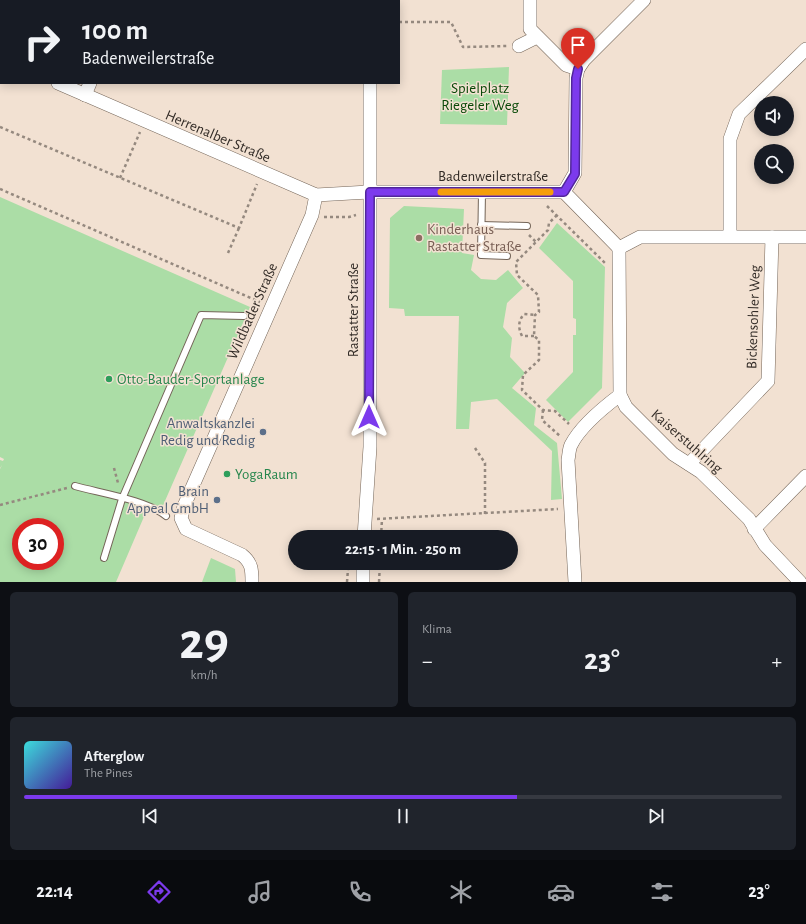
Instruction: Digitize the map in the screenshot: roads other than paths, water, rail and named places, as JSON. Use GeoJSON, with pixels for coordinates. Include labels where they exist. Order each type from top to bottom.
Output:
{"type":"FeatureCollection","features":[{"type":"Feature","properties":{"kind":"street"},"geometry":{"type":"LineString","coordinates":[[530,0],[530,29],[566,65],[578,69]]}},
{"type":"Feature","properties":{"kind":"street"},"geometry":{"type":"LineString","coordinates":[[564,192],[575,174],[576,78],[578,69],[584,60],[644,0]]}},
{"type":"Feature","properties":{"kind":"street"},"geometry":{"type":"LineString","coordinates":[[519,46],[537,36]]}},
{"type":"Feature","properties":{"kind":"street"},"geometry":{"type":"LineString","coordinates":[[730,236],[730,139],[739,114],[806,49]]}},
{"type":"Feature","properties":{"kind":"street","name":"Herrenalber Straße"},"geometry":{"type":"LineString","coordinates":[[63,84],[88,89],[145,122],[316,195],[370,192]]}},
{"type":"Feature","properties":{"kind":"street","name":"Rastatter Straße"},"geometry":{"type":"LineString","coordinates":[[364,530],[370,447],[370,84]]}},
{"type":"Feature","properties":{"kind":"street","name":"Badenweilerstraße"},"geometry":{"type":"LineString","coordinates":[[370,192],[564,192],[619,248]]}},
{"type":"Feature","properties":{"kind":"street","name":"Wildbader Straße"},"geometry":{"type":"LineString","coordinates":[[252,582],[250,561],[242,554],[186,529],[181,518],[184,506],[312,215],[316,195]]}},
{"type":"Feature","properties":{"kind":"street","name":"Bickensohler Weg"},"geometry":{"type":"LineString","coordinates":[[689,464],[768,381],[772,236]]}},
{"type":"Feature","properties":{"kind":"street"},"geometry":{"type":"LineString","coordinates":[[574,582],[572,508],[568,460],[570,446],[578,434],[606,406],[620,395],[619,248],[640,237],[806,236]]}},
{"type":"Feature","properties":{"kind":"street","name":"Kaiserstuhlring"},"geometry":{"type":"LineString","coordinates":[[620,395],[626,407],[673,454],[701,472],[749,519],[765,545],[800,582]]}},
{"type":"Feature","properties":{"kind":"street"},"geometry":{"type":"LineString","coordinates":[[754,529],[806,476]]}},
{"type":"Feature","properties":{"kind":"street"},"geometry":{"type":"LineString","coordinates":[[363,570],[363,582]]}},
{"type":"Feature","properties":{"kind":"lane"},"geometry":{"type":"LineString","coordinates":[[482,192],[481,255],[507,256]]}},
{"type":"Feature","properties":{"kind":"lane"},"geometry":{"type":"LineString","coordinates":[[481,226],[527,226]]}},
{"type":"Feature","properties":{"kind":"lane"},"geometry":{"type":"LineString","coordinates":[[104,558],[122,499],[201,315],[244,316]]}},
{"type":"Feature","properties":{"kind":"lane"},"geometry":{"type":"LineString","coordinates":[[75,486],[159,510],[166,516]]}},
{"type":"Feature","properties":{"kind":"place","name":"Kinderhaus Rastatter Straße"},"geometry":{"type":"Point","coordinates":[419,238]}},
{"type":"Feature","properties":{"kind":"place","name":"Otto-Bauder-Sportanlage"},"geometry":{"type":"Point","coordinates":[109,379]}},
{"type":"Feature","properties":{"kind":"place","name":"Anwaltskanzlei Redig und Redig"},"geometry":{"type":"Point","coordinates":[263,432]}},
{"type":"Feature","properties":{"kind":"place","name":"YogaRaum"},"geometry":{"type":"Point","coordinates":[227,474]}},
{"type":"Feature","properties":{"kind":"place","name":"Brain Appeal GmbH"},"geometry":{"type":"Point","coordinates":[217,500]}},
{"type":"Feature","properties":{"kind":"park label","name":"Spielplatz Riegeler Weg"},"geometry":{"type":"Point","coordinates":[480,96]}}]}
